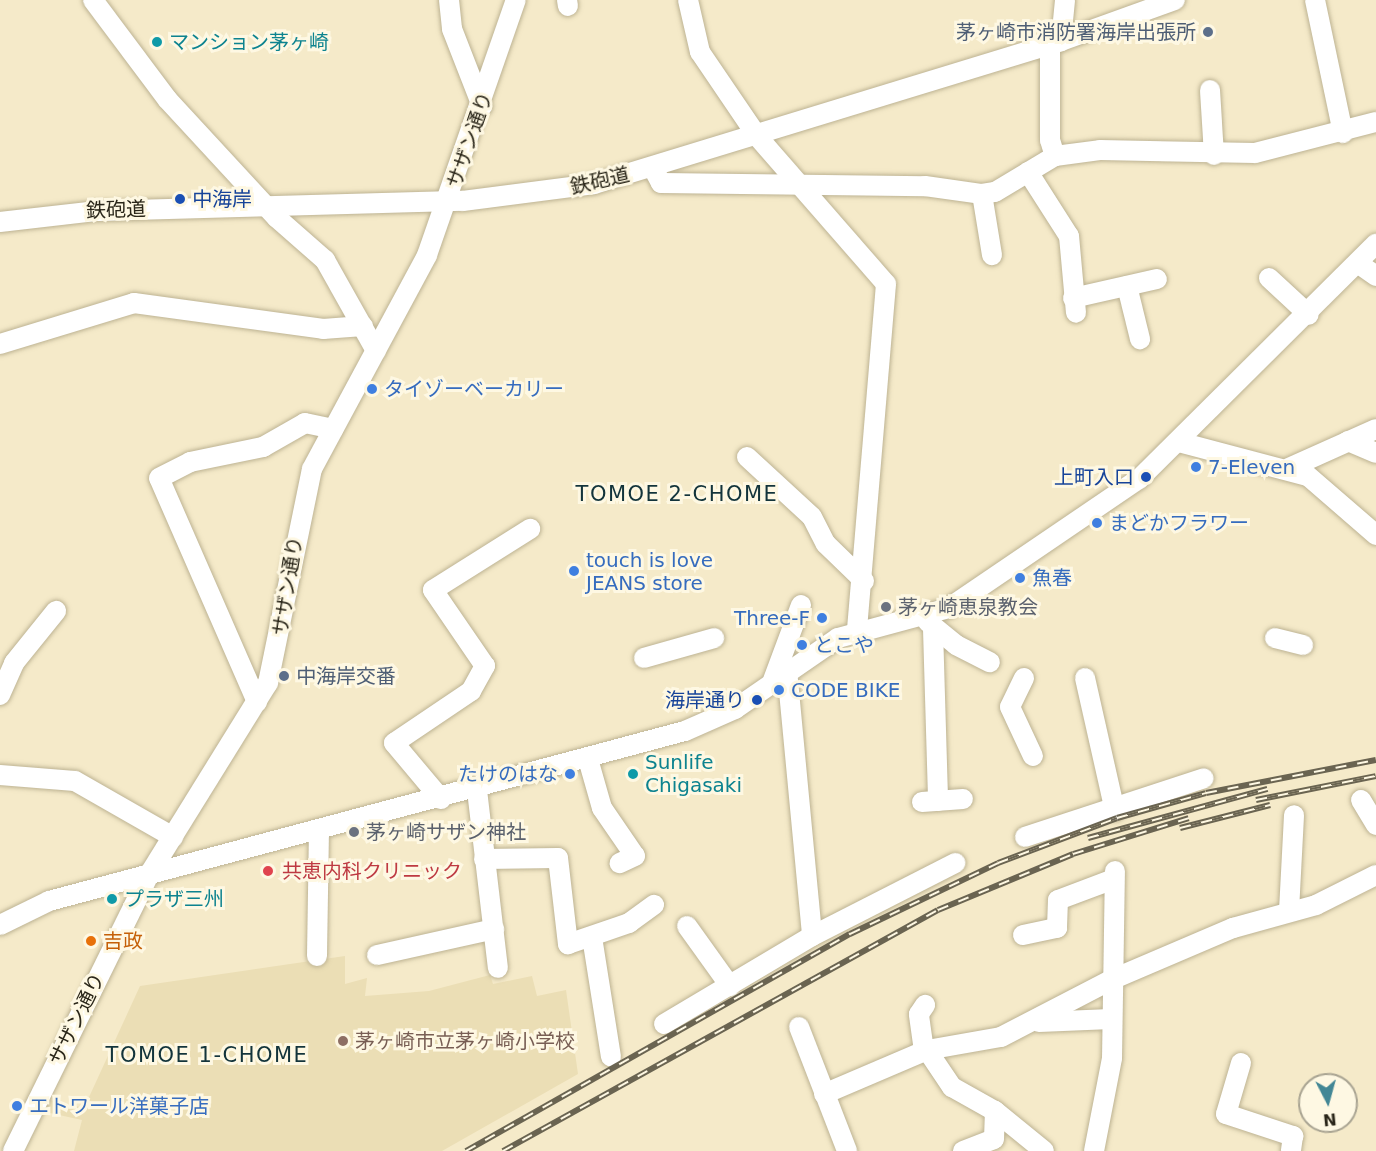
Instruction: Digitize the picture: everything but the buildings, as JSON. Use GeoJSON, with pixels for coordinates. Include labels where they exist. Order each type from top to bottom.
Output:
{"type":"FeatureCollection","features":[{"type":"Feature","properties":{"kind":"street"},"geometry":{"type":"LineString","coordinates":[[93,0],[167,99],[267,205],[325,260],[376,351]]}},
{"type":"Feature","properties":{"kind":"street"},"geometry":{"type":"LineString","coordinates":[[449,0],[452,29],[482,106]]}},
{"type":"Feature","properties":{"kind":"street","name":"サザン通り"},"geometry":{"type":"LineString","coordinates":[[12,1151],[150,873],[257,702],[276,661],[300,506],[333,429],[376,351],[449,202],[516,0]]}},
{"type":"Feature","properties":{"kind":"street"},"geometry":{"type":"LineString","coordinates":[[688,0],[700,51],[757,136],[886,284],[870,425],[864,581],[857,633]]}},
{"type":"Feature","properties":{"kind":"street"},"geometry":{"type":"LineString","coordinates":[[1055,156],[1050,140],[1055,43],[1065,0]]}},
{"type":"Feature","properties":{"kind":"street","name":"鉄砲道"},"geometry":{"type":"LineString","coordinates":[[0,222],[97,211],[449,202],[548,192],[653,168],[1055,43],[1175,0]]}},
{"type":"Feature","properties":{"kind":"street"},"geometry":{"type":"LineString","coordinates":[[1316,0],[1343,133]]}},
{"type":"Feature","properties":{"kind":"street"},"geometry":{"type":"LineString","coordinates":[[1210,90],[1214,155]]}},
{"type":"Feature","properties":{"kind":"street"},"geometry":{"type":"LineString","coordinates":[[653,168],[661,183],[802,187],[925,186],[982,194],[1055,156],[1100,150],[1214,155],[1283,149],[1376,122]]}},
{"type":"Feature","properties":{"kind":"street"},"geometry":{"type":"LineString","coordinates":[[1028,172],[1069,236],[1074,305],[1127,286],[1157,279]]}},
{"type":"Feature","properties":{"kind":"street"},"geometry":{"type":"LineString","coordinates":[[982,194],[992,255]]}},
{"type":"Feature","properties":{"kind":"street"},"geometry":{"type":"LineString","coordinates":[[0,925],[49,901],[477,790],[588,759],[715,719],[838,638],[857,633],[929,623],[1116,498],[1179,442],[1309,315],[1376,244]]}},
{"type":"Feature","properties":{"kind":"street"},"geometry":{"type":"LineString","coordinates":[[1359,264],[1376,276]]}},
{"type":"Feature","properties":{"kind":"street"},"geometry":{"type":"LineString","coordinates":[[1269,278],[1309,315]]}},
{"type":"Feature","properties":{"kind":"street"},"geometry":{"type":"LineString","coordinates":[[1127,286],[1140,339]]}},
{"type":"Feature","properties":{"kind":"street"},"geometry":{"type":"LineString","coordinates":[[0,344],[134,303],[312,328],[363,326]]}},
{"type":"Feature","properties":{"kind":"street"},"geometry":{"type":"LineString","coordinates":[[257,702],[159,478],[190,462],[263,447],[305,423],[333,429]]}},
{"type":"Feature","properties":{"kind":"street"},"geometry":{"type":"LineString","coordinates":[[1289,468],[1376,429]]}},
{"type":"Feature","properties":{"kind":"street"},"geometry":{"type":"LineString","coordinates":[[1348,441],[1376,453]]}},
{"type":"Feature","properties":{"kind":"street"},"geometry":{"type":"LineString","coordinates":[[1179,442],[1289,468],[1308,476],[1376,535]]}},
{"type":"Feature","properties":{"kind":"street"},"geometry":{"type":"LineString","coordinates":[[747,457],[812,517],[826,544],[864,581]]}},
{"type":"Feature","properties":{"kind":"street"},"geometry":{"type":"LineString","coordinates":[[441,799],[394,743],[471,691],[485,666],[433,590],[530,530]]}},
{"type":"Feature","properties":{"kind":"street"},"geometry":{"type":"LineString","coordinates":[[801,605],[780,675],[812,936]]}},
{"type":"Feature","properties":{"kind":"street"},"geometry":{"type":"LineString","coordinates":[[0,695],[14,663],[56,611]]}},
{"type":"Feature","properties":{"kind":"street"},"geometry":{"type":"LineString","coordinates":[[929,623],[990,662]]}},
{"type":"Feature","properties":{"kind":"street"},"geometry":{"type":"LineString","coordinates":[[929,623],[930,801],[963,799]]}},
{"type":"Feature","properties":{"kind":"street"},"geometry":{"type":"LineString","coordinates":[[644,658],[714,638]]}},
{"type":"Feature","properties":{"kind":"street"},"geometry":{"type":"LineString","coordinates":[[1275,638],[1303,645]]}},
{"type":"Feature","properties":{"kind":"street"},"geometry":{"type":"LineString","coordinates":[[1024,678],[1010,706],[1033,745]]}},
{"type":"Feature","properties":{"kind":"street"},"geometry":{"type":"LineString","coordinates":[[1084,678],[1114,808]]}},
{"type":"Feature","properties":{"kind":"street"},"geometry":{"type":"LineString","coordinates":[[588,759],[602,808],[635,856]]}},
{"type":"Feature","properties":{"kind":"street"},"geometry":{"type":"LineString","coordinates":[[0,775],[75,781],[173,837]]}},
{"type":"Feature","properties":{"kind":"street"},"geometry":{"type":"LineString","coordinates":[[1025,837],[1204,778]]}},
{"type":"Feature","properties":{"kind":"street"},"geometry":{"type":"LineString","coordinates":[[477,790],[498,968]]}},
{"type":"Feature","properties":{"kind":"street"},"geometry":{"type":"LineString","coordinates":[[1361,800],[1376,825]]}},
{"type":"Feature","properties":{"kind":"street"},"geometry":{"type":"LineString","coordinates":[[1289,911],[1294,815]]}},
{"type":"Feature","properties":{"kind":"street"},"geometry":{"type":"LineString","coordinates":[[317,956],[320,832]]}},
{"type":"Feature","properties":{"kind":"street"},"geometry":{"type":"LineString","coordinates":[[484,858],[558,858],[568,944],[629,923],[654,905]]}},
{"type":"Feature","properties":{"kind":"street"},"geometry":{"type":"LineString","coordinates":[[664,1024],[812,936],[955,863]]}},
{"type":"Feature","properties":{"kind":"street"},"geometry":{"type":"LineString","coordinates":[[1023,935],[1057,928],[1058,900],[1115,875],[1110,1074],[1094,1151]]}},
{"type":"Feature","properties":{"kind":"street"},"geometry":{"type":"LineString","coordinates":[[824,1094],[925,1051],[1001,1037],[1037,1022],[1111,980],[1289,911],[1316,905],[1376,875]]}},
{"type":"Feature","properties":{"kind":"street"},"geometry":{"type":"LineString","coordinates":[[687,926],[730,986]]}},
{"type":"Feature","properties":{"kind":"street"},"geometry":{"type":"LineString","coordinates":[[377,955],[494,929]]}},
{"type":"Feature","properties":{"kind":"street"},"geometry":{"type":"LineString","coordinates":[[592,937],[611,1057]]}},
{"type":"Feature","properties":{"kind":"street"},"geometry":{"type":"LineString","coordinates":[[925,1005],[919,1014],[925,1051],[952,1087],[994,1111],[1044,1151]]}},
{"type":"Feature","properties":{"kind":"street"},"geometry":{"type":"LineString","coordinates":[[1037,1022],[1111,1019]]}},
{"type":"Feature","properties":{"kind":"street"},"geometry":{"type":"LineString","coordinates":[[799,1027],[847,1151]]}},
{"type":"Feature","properties":{"kind":"street"},"geometry":{"type":"LineString","coordinates":[[1241,1063],[1226,1114],[1293,1136],[1291,1151]]}},
{"type":"Feature","properties":{"kind":"street"},"geometry":{"type":"LineString","coordinates":[[963,1151],[994,1139],[994,1111]]}},
{"type":"Feature","properties":{"kind":"shaded area","name":"茅ヶ崎市立茅ヶ崎小学校"},"geometry":{"type":"Polygon","coordinates":[[[345,956],[345,984],[367,978],[365,996],[429,991],[490,975],[493,984],[532,976],[537,996],[566,990],[578,1074],[442,1151],[74,1151],[82,1120],[41,1111],[46,1099],[84,1108],[140,986],[345,956]]]}},
{"type":"Feature","properties":{"kind":"railway"},"geometry":{"type":"LineString","coordinates":[[466,1151],[850,934],[998,863],[1117,818],[1206,793],[1376,760]]}},
{"type":"Feature","properties":{"kind":"railway"},"geometry":{"type":"LineString","coordinates":[[1256,800],[1376,776]]}},
{"type":"Feature","properties":{"kind":"railway"},"geometry":{"type":"LineString","coordinates":[[1088,838],[1267,789]]}},
{"type":"Feature","properties":{"kind":"railway"},"geometry":{"type":"LineString","coordinates":[[1180,828],[1270,805]]}},
{"type":"Feature","properties":{"kind":"railway"},"geometry":{"type":"LineString","coordinates":[[503,1151],[938,910],[1073,854],[1189,818]]}},
{"type":"Feature","properties":{"kind":"place","name":"茅ヶ崎市消防署海岸出張所"},"geometry":{"type":"Point","coordinates":[1208,32]}},
{"type":"Feature","properties":{"kind":"place","name":"マンション茅ヶ崎"},"geometry":{"type":"Point","coordinates":[157,42]}},
{"type":"Feature","properties":{"kind":"place","name":"中海岸"},"geometry":{"type":"Point","coordinates":[180,199]}},
{"type":"Feature","properties":{"kind":"place","name":"タイゾーベーカリー"},"geometry":{"type":"Point","coordinates":[372,389]}},
{"type":"Feature","properties":{"kind":"place","name":"7-Eleven"},"geometry":{"type":"Point","coordinates":[1196,467]}},
{"type":"Feature","properties":{"kind":"place","name":"上町入口"},"geometry":{"type":"Point","coordinates":[1146,477]}},
{"type":"Feature","properties":{"kind":"place","name":"まどかフラワー"},"geometry":{"type":"Point","coordinates":[1097,523]}},
{"type":"Feature","properties":{"kind":"place","name":"touch is love JEANS store"},"geometry":{"type":"Point","coordinates":[574,571]}},
{"type":"Feature","properties":{"kind":"place","name":"魚春"},"geometry":{"type":"Point","coordinates":[1020,578]}},
{"type":"Feature","properties":{"kind":"place","name":"茅ヶ崎恵泉教会"},"geometry":{"type":"Point","coordinates":[886,607]}},
{"type":"Feature","properties":{"kind":"place","name":"Three-F"},"geometry":{"type":"Point","coordinates":[822,618]}},
{"type":"Feature","properties":{"kind":"place","name":"とこや"},"geometry":{"type":"Point","coordinates":[802,645]}},
{"type":"Feature","properties":{"kind":"place","name":"中海岸交番"},"geometry":{"type":"Point","coordinates":[284,676]}},
{"type":"Feature","properties":{"kind":"place","name":"CODE BIKE"},"geometry":{"type":"Point","coordinates":[779,690]}},
{"type":"Feature","properties":{"kind":"place","name":"海岸通り"},"geometry":{"type":"Point","coordinates":[757,700]}},
{"type":"Feature","properties":{"kind":"place","name":"たけのはな"},"geometry":{"type":"Point","coordinates":[570,774]}},
{"type":"Feature","properties":{"kind":"place","name":"Sunlife Chigasaki"},"geometry":{"type":"Point","coordinates":[633,774]}},
{"type":"Feature","properties":{"kind":"place","name":"茅ヶ崎サザン神社"},"geometry":{"type":"Point","coordinates":[354,832]}},
{"type":"Feature","properties":{"kind":"place","name":"共恵内科クリニック"},"geometry":{"type":"Point","coordinates":[268,871]}},
{"type":"Feature","properties":{"kind":"place","name":"プラザ三州"},"geometry":{"type":"Point","coordinates":[112,899]}},
{"type":"Feature","properties":{"kind":"place","name":"吉政"},"geometry":{"type":"Point","coordinates":[91,941]}},
{"type":"Feature","properties":{"kind":"place","name":"茅ヶ崎市立茅ヶ崎小学校"},"geometry":{"type":"Point","coordinates":[343,1041]}},
{"type":"Feature","properties":{"kind":"place","name":"エトワール洋菓子店"},"geometry":{"type":"Point","coordinates":[17,1106]}},
{"type":"Feature","properties":{"kind":"district","name":"TOMOE 2-CHOME"},"geometry":{"type":"Point","coordinates":[677,494]}},
{"type":"Feature","properties":{"kind":"district","name":"TOMOE 1-CHOME"},"geometry":{"type":"Point","coordinates":[207,1055]}}]}
